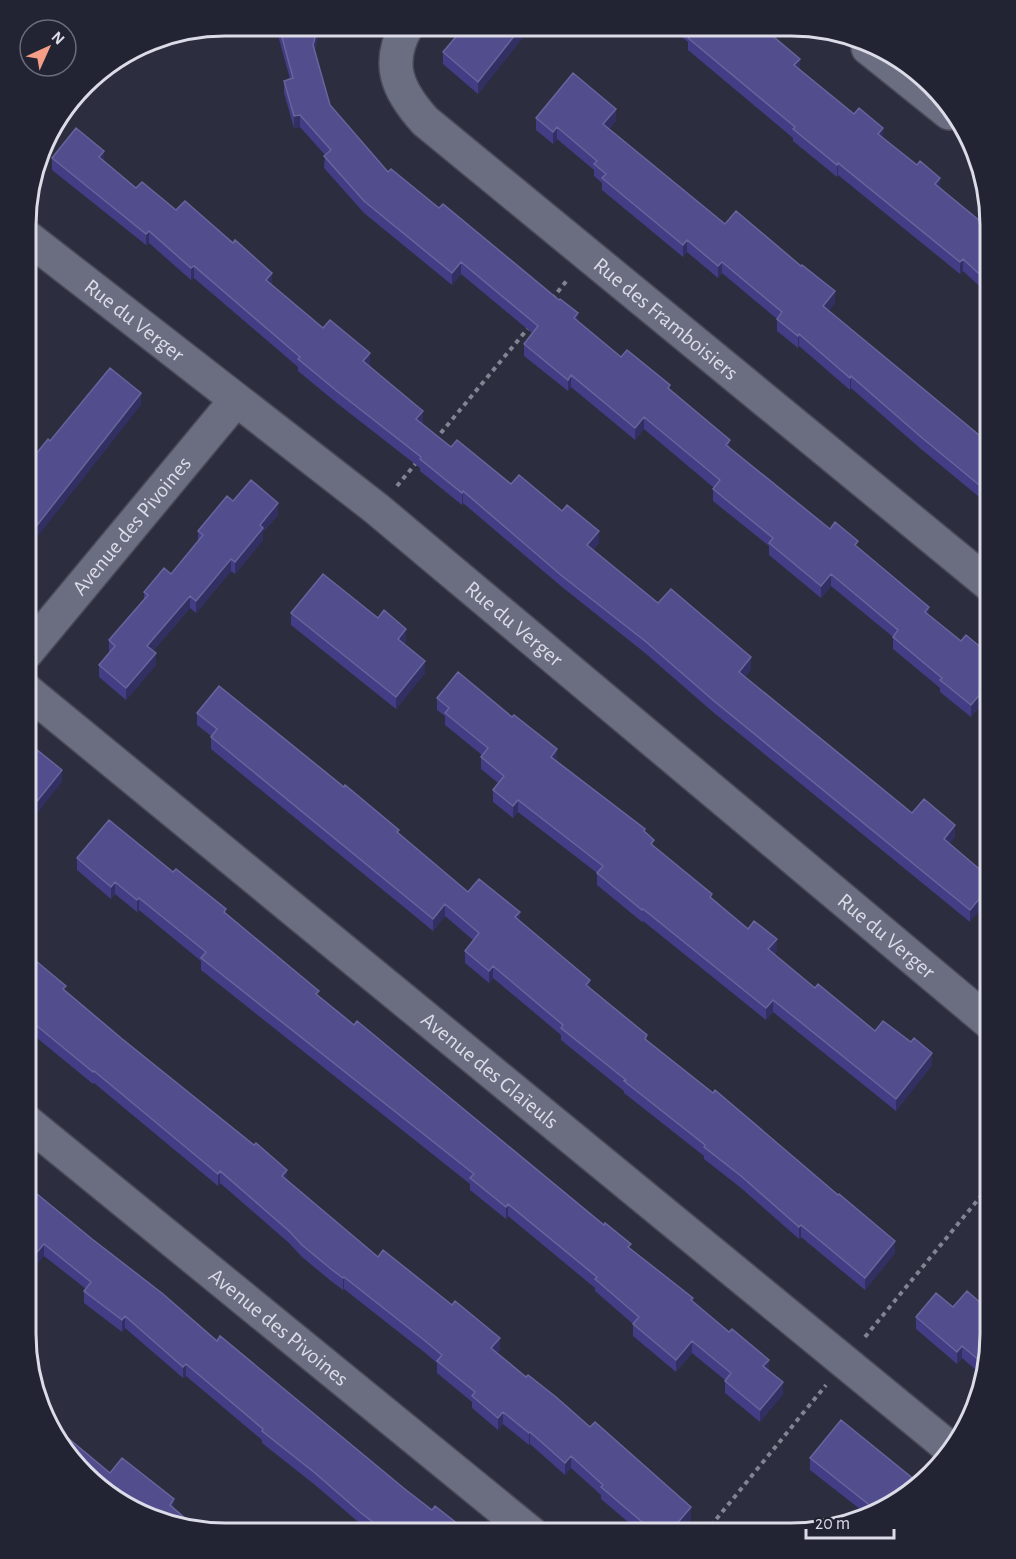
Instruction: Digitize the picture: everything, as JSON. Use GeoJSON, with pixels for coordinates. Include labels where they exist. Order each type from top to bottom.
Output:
{"type":"FeatureCollection","features":[{"type":"Feature","properties":{"kind":"street","name":"Rue des Framboisiers"},"geometry":{"type":"LineString","coordinates":[[402,36],[396,49],[394,70],[410,104],[438,133],[980,577]]}},
{"type":"Feature","properties":{"kind":"street"},"geometry":{"type":"LineString","coordinates":[[881,59],[934,102]]}},
{"type":"Feature","properties":{"kind":"street","name":"Rue du Verger"},"geometry":{"type":"LineString","coordinates":[[36,244],[377,509],[980,1015]]}},
{"type":"Feature","properties":{"kind":"street","name":"Avenue des Pivoines"},"geometry":{"type":"LineString","coordinates":[[36,641],[236,400]]}},
{"type":"Feature","properties":{"kind":"street","name":"Avenue des Glaïeuls"},"geometry":{"type":"LineString","coordinates":[[36,697],[945,1444]]}},
{"type":"Feature","properties":{"kind":"street","name":"Avenue des Pivoines"},"geometry":{"type":"LineString","coordinates":[[36,1129],[519,1523]]}},
{"type":"Feature","properties":{"kind":"path"},"geometry":{"type":"LineString","coordinates":[[550,301],[588,256]]}},
{"type":"Feature","properties":{"kind":"path"},"geometry":{"type":"LineString","coordinates":[[429,447],[535,320]]}},
{"type":"Feature","properties":{"kind":"path"},"geometry":{"type":"LineString","coordinates":[[377,509],[422,456]]}},
{"type":"Feature","properties":{"kind":"building"},"geometry":{"type":"Polygon","coordinates":[[[282,36],[315,36],[313,45],[330,105],[388,172],[391,169],[439,208],[443,204],[559,300],[578,313],[574,318],[621,357],[627,350],[670,385],[668,388],[730,440],[726,445],[830,529],[835,522],[858,541],[855,545],[929,607],[925,612],[961,641],[966,635],[980,647],[980,694],[971,705],[893,637],[898,630],[831,574],[821,586],[769,543],[773,538],[713,489],[720,480],[644,417],[635,428],[571,375],[568,380],[524,344],[538,326],[461,262],[452,273],[364,201],[324,156],[331,150],[300,115],[294,116],[284,81],[293,78],[282,36]]]}},
{"type":"Feature","properties":{"kind":"building"},"geometry":{"type":"Polygon","coordinates":[[[457,36],[514,36],[478,82],[443,52],[457,36]]]}},
{"type":"Feature","properties":{"kind":"building"},"geometry":{"type":"Polygon","coordinates":[[[690,36],[773,36],[800,59],[794,65],[854,114],[859,108],[883,128],[878,134],[917,165],[920,161],[940,178],[935,184],[980,221],[980,275],[963,259],[960,262],[838,163],[837,165],[688,38],[690,36]]]}},
{"type":"Feature","properties":{"kind":"building"},"geometry":{"type":"Polygon","coordinates":[[[573,73],[616,109],[603,124],[725,224],[736,211],[801,266],[835,291],[823,306],[980,436],[980,486],[851,376],[850,378],[799,334],[798,336],[777,319],[782,312],[722,262],[718,266],[687,240],[683,245],[602,178],[606,174],[594,164],[597,161],[557,127],[553,132],[536,118],[573,73]]]}},
{"type":"Feature","properties":{"kind":"building"},"geometry":{"type":"Polygon","coordinates":[[[76,128],[104,151],[99,157],[136,188],[142,182],[176,210],[185,201],[233,243],[235,240],[272,273],[266,280],[323,328],[330,320],[370,353],[363,361],[423,411],[416,419],[451,447],[457,440],[511,484],[519,475],[562,511],[567,505],[599,531],[587,545],[658,603],[671,589],[751,657],[739,672],[912,813],[924,799],[955,825],[944,839],[980,870],[980,898],[970,910],[714,701],[645,641],[562,576],[463,491],[462,493],[420,459],[421,457],[298,359],[300,357],[194,266],[191,268],[149,231],[146,234],[52,158],[76,128]]]}},
{"type":"Feature","properties":{"kind":"building"},"geometry":{"type":"Polygon","coordinates":[[[110,368],[141,393],[36,527],[36,454],[48,439],[50,441],[110,368]]]}},
{"type":"Feature","properties":{"kind":"building"},"geometry":{"type":"Polygon","coordinates":[[[251,480],[278,503],[260,525],[263,528],[235,562],[231,559],[196,601],[190,596],[147,646],[156,653],[126,688],[99,665],[115,646],[109,640],[148,595],[144,592],[164,568],[171,574],[203,535],[198,531],[227,496],[233,501],[251,480]]]}},
{"type":"Feature","properties":{"kind":"building"},"geometry":{"type":"Polygon","coordinates":[[[323,574],[378,618],[384,610],[406,629],[398,639],[425,661],[396,697],[291,613],[323,574]]]}},
{"type":"Feature","properties":{"kind":"building"},"geometry":{"type":"Polygon","coordinates":[[[458,672],[512,717],[514,715],[557,749],[551,757],[645,829],[644,831],[654,840],[651,844],[712,894],[710,897],[748,929],[754,921],[777,939],[768,949],[815,988],[818,984],[875,1031],[883,1021],[911,1042],[914,1038],[932,1053],[896,1099],[773,1000],[766,1008],[642,910],[597,873],[603,866],[518,800],[513,806],[493,790],[504,776],[481,757],[488,748],[445,713],[449,708],[437,698],[458,672]]]}},
{"type":"Feature","properties":{"kind":"building"},"geometry":{"type":"Polygon","coordinates":[[[219,686],[344,787],[345,785],[468,892],[479,879],[520,912],[515,917],[590,980],[586,985],[647,1035],[645,1039],[713,1093],[715,1090],[895,1241],[865,1278],[801,1225],[799,1227],[704,1147],[705,1145],[624,1081],[626,1080],[561,1028],[563,1025],[493,966],[489,971],[465,951],[479,933],[445,904],[433,919],[211,737],[217,729],[197,713],[219,686]]]}},
{"type":"Feature","properties":{"kind":"building"},"geometry":{"type":"Polygon","coordinates":[[[36,749],[62,770],[36,802],[36,749]]]}},
{"type":"Feature","properties":{"kind":"building"},"geometry":{"type":"Polygon","coordinates":[[[109,820],[173,872],[176,869],[226,909],[224,912],[319,991],[316,994],[354,1025],[357,1021],[604,1225],[605,1223],[631,1244],[628,1247],[693,1298],[691,1300],[729,1332],[732,1329],[769,1360],[763,1366],[783,1382],[760,1410],[725,1381],[731,1373],[692,1341],[676,1360],[633,1324],[639,1317],[595,1279],[597,1277],[508,1204],[506,1207],[470,1178],[474,1174],[201,958],[206,952],[139,898],[137,900],[115,882],[111,887],[77,858],[109,820]]]}},
{"type":"Feature","properties":{"kind":"building"},"geometry":{"type":"Polygon","coordinates":[[[36,961],[66,986],[63,989],[121,1038],[254,1145],[256,1143],[287,1170],[282,1176],[378,1257],[383,1250],[452,1305],[455,1301],[500,1338],[491,1348],[526,1377],[528,1375],[556,1397],[590,1427],[595,1422],[691,1507],[677,1523],[643,1523],[601,1487],[603,1485],[571,1456],[565,1463],[503,1412],[498,1418],[472,1396],[475,1392],[437,1361],[442,1355],[331,1269],[220,1171],[218,1174],[36,1025],[36,961]]]}},
{"type":"Feature","properties":{"kind":"building"},"geometry":{"type":"Polygon","coordinates":[[[36,1193],[163,1294],[217,1341],[220,1336],[406,1490],[432,1510],[435,1506],[457,1523],[374,1523],[262,1431],[263,1429],[186,1364],[183,1367],[125,1316],[122,1320],[84,1291],[91,1282],[44,1244],[36,1253],[36,1193]]]}},
{"type":"Feature","properties":{"kind":"building"},"geometry":{"type":"Polygon","coordinates":[[[967,1291],[980,1302],[978,1359],[962,1346],[957,1352],[916,1317],[936,1293],[953,1307],[967,1291]]]}},
{"type":"Feature","properties":{"kind":"building"},"geometry":{"type":"Polygon","coordinates":[[[841,1420],[913,1478],[886,1498],[870,1506],[810,1458],[841,1420]]]}},
{"type":"Feature","properties":{"kind":"building"},"geometry":{"type":"Polygon","coordinates":[[[66,1437],[110,1473],[122,1458],[174,1499],[170,1505],[186,1519],[153,1509],[130,1498],[91,1468],[66,1437]]]}}]}
